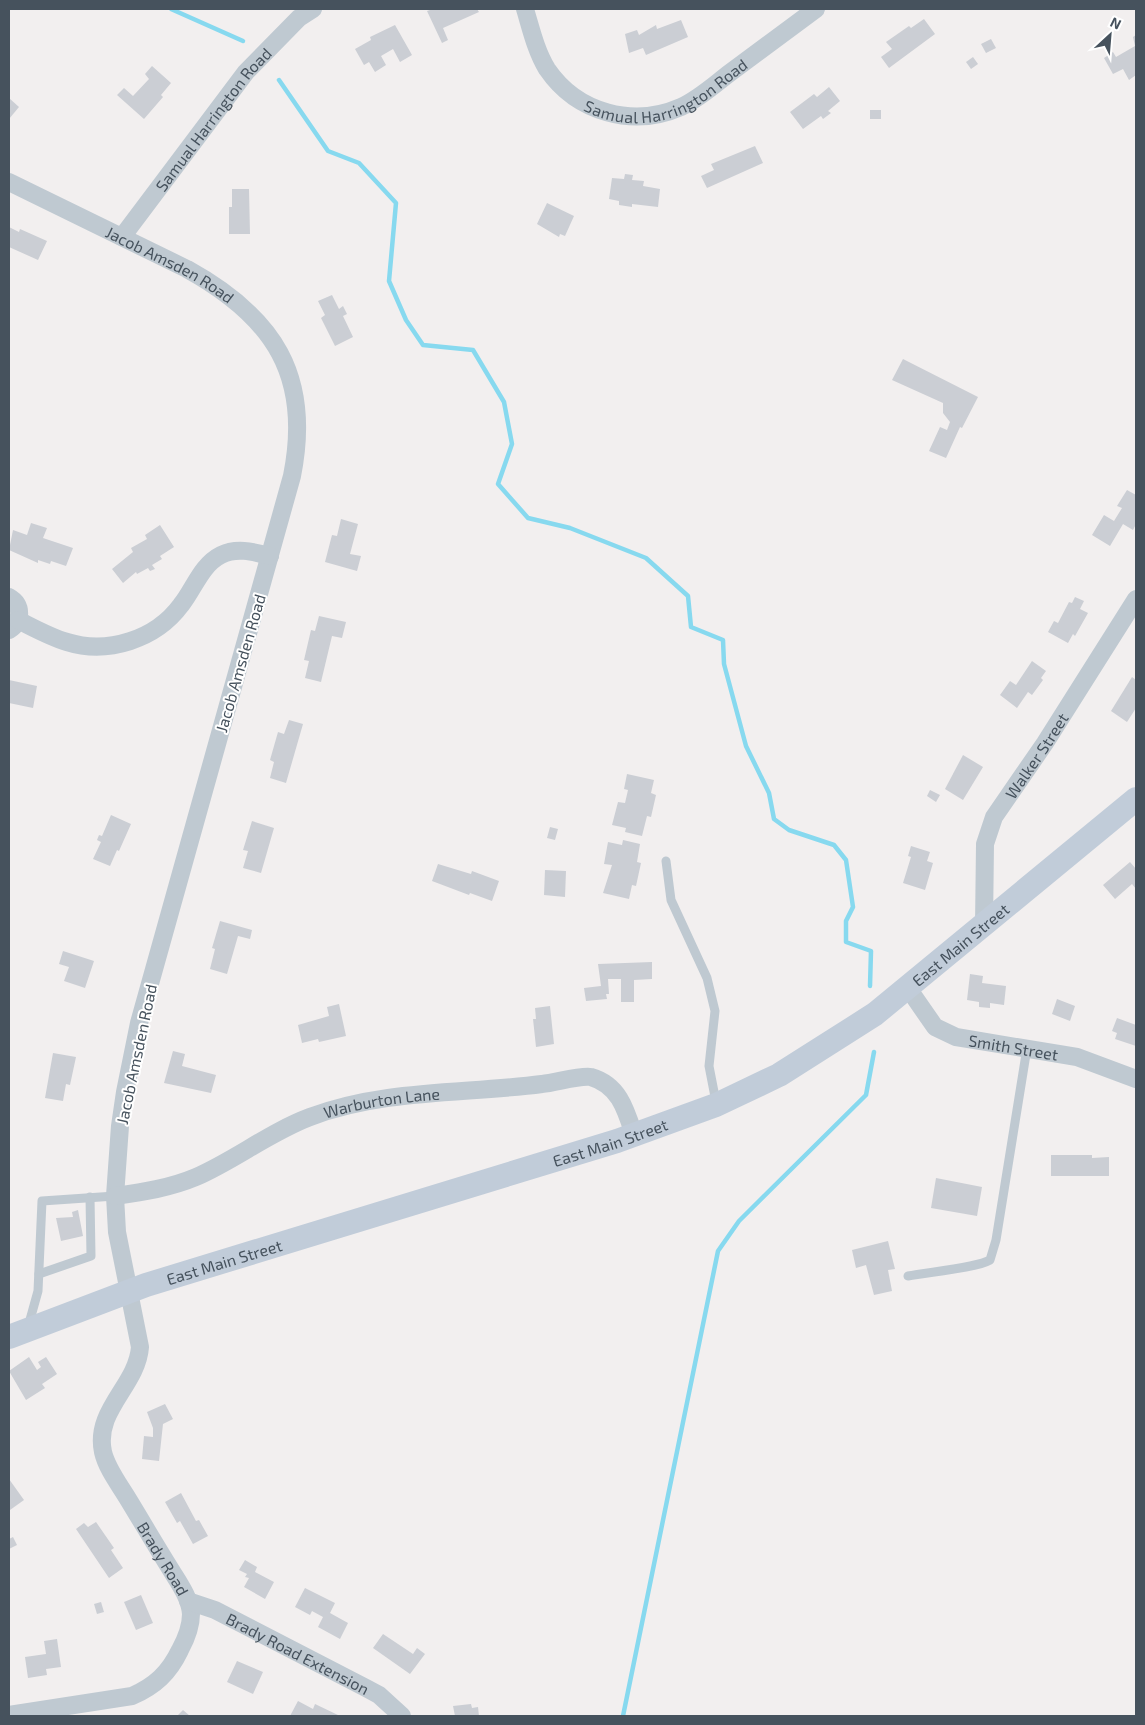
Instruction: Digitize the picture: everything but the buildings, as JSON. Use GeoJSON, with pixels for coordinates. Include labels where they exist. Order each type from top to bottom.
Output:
{"type":"FeatureCollection","features":[{"type":"Feature","properties":{"kind":"main road","name":"East Main Street"},"geometry":{"type":"LineString","coordinates":[[18,1334],[127,1292],[634,1135],[716,1105],[779,1075],[869,1018],[908,988],[1136,799]]}},
{"type":"Feature","properties":{"kind":"street","name":"Samual Harrington Road"},"geometry":{"type":"LineString","coordinates":[[122,238],[246,72],[299,18],[313,9]]}},
{"type":"Feature","properties":{"kind":"street","name":"Samual Harrington Road"},"geometry":{"type":"LineString","coordinates":[[524,9],[538,52],[557,82],[576,98],[599,111],[633,117],[659,114],[683,106],[816,9]]}},
{"type":"Feature","properties":{"kind":"street","name":"Jacob Amsden Road"},"geometry":{"type":"LineString","coordinates":[[9,182],[210,281],[249,311],[266,332],[291,378],[298,417],[296,456],[270,556],[139,1023],[120,1126],[115,1196],[117,1232],[127,1292]]}},
{"type":"Feature","properties":{"kind":"street"},"geometry":{"type":"LineString","coordinates":[[9,597],[19,608],[14,625],[69,643],[89,646],[129,642],[148,634],[165,622],[180,606],[205,568],[222,554],[242,550],[270,556]]}},
{"type":"Feature","properties":{"kind":"street","name":"Walker Street"},"geometry":{"type":"LineString","coordinates":[[984,926],[985,844],[991,824],[1136,599]]}},
{"type":"Feature","properties":{"kind":"street","name":"Smith Street"},"geometry":{"type":"LineString","coordinates":[[908,988],[935,1027],[956,1037],[1027,1048],[1095,1062],[1136,1079]]}},
{"type":"Feature","properties":{"kind":"street","name":"Warburton Lane"},"geometry":{"type":"LineString","coordinates":[[115,1196],[169,1186],[198,1176],[282,1129],[311,1117],[346,1107],[399,1097],[543,1084],[590,1077],[608,1084],[617,1094],[625,1106],[634,1135]]}},
{"type":"Feature","properties":{"kind":"street","name":"Brady Road"},"geometry":{"type":"LineString","coordinates":[[9,1715],[132,1696],[147,1689],[168,1670],[185,1640],[191,1614],[188,1601],[115,1478],[103,1451],[102,1431],[107,1416],[139,1358],[140,1347],[127,1292]]}},
{"type":"Feature","properties":{"kind":"street","name":"Brady Road Extension"},"geometry":{"type":"LineString","coordinates":[[188,1601],[215,1610],[366,1688],[379,1695],[402,1716]]}},
{"type":"Feature","properties":{"kind":"lane"},"geometry":{"type":"LineString","coordinates":[[666,861],[671,900],[707,978],[715,1011],[709,1066],[716,1105]]}},
{"type":"Feature","properties":{"kind":"lane"},"geometry":{"type":"LineString","coordinates":[[908,1276],[934,1270],[982,1265],[990,1260],[996,1240],[1027,1048]]}},
{"type":"Feature","properties":{"kind":"lane"},"geometry":{"type":"LineString","coordinates":[[18,1334],[38,1291],[42,1200],[115,1196]]}},
{"type":"Feature","properties":{"kind":"lane"},"geometry":{"type":"LineString","coordinates":[[39,1274],[91,1256],[90,1197]]}},
{"type":"Feature","properties":{"kind":"waterway"},"geometry":{"type":"LineString","coordinates":[[171,9],[243,41]]}},
{"type":"Feature","properties":{"kind":"waterway"},"geometry":{"type":"LineString","coordinates":[[279,80],[328,151],[359,163],[396,203],[389,281],[406,320],[423,345],[473,350],[504,402],[512,444],[498,484],[528,518],[570,528],[646,558],[688,596],[691,627],[723,640],[724,664],[746,746],[769,793],[774,819],[789,830],[834,845],[846,860],[853,907],[846,921],[846,942],[871,951],[870,986]]}},
{"type":"Feature","properties":{"kind":"waterway"},"geometry":{"type":"LineString","coordinates":[[623,1716],[718,1251],[739,1221],[866,1095],[874,1052]]}}]}
